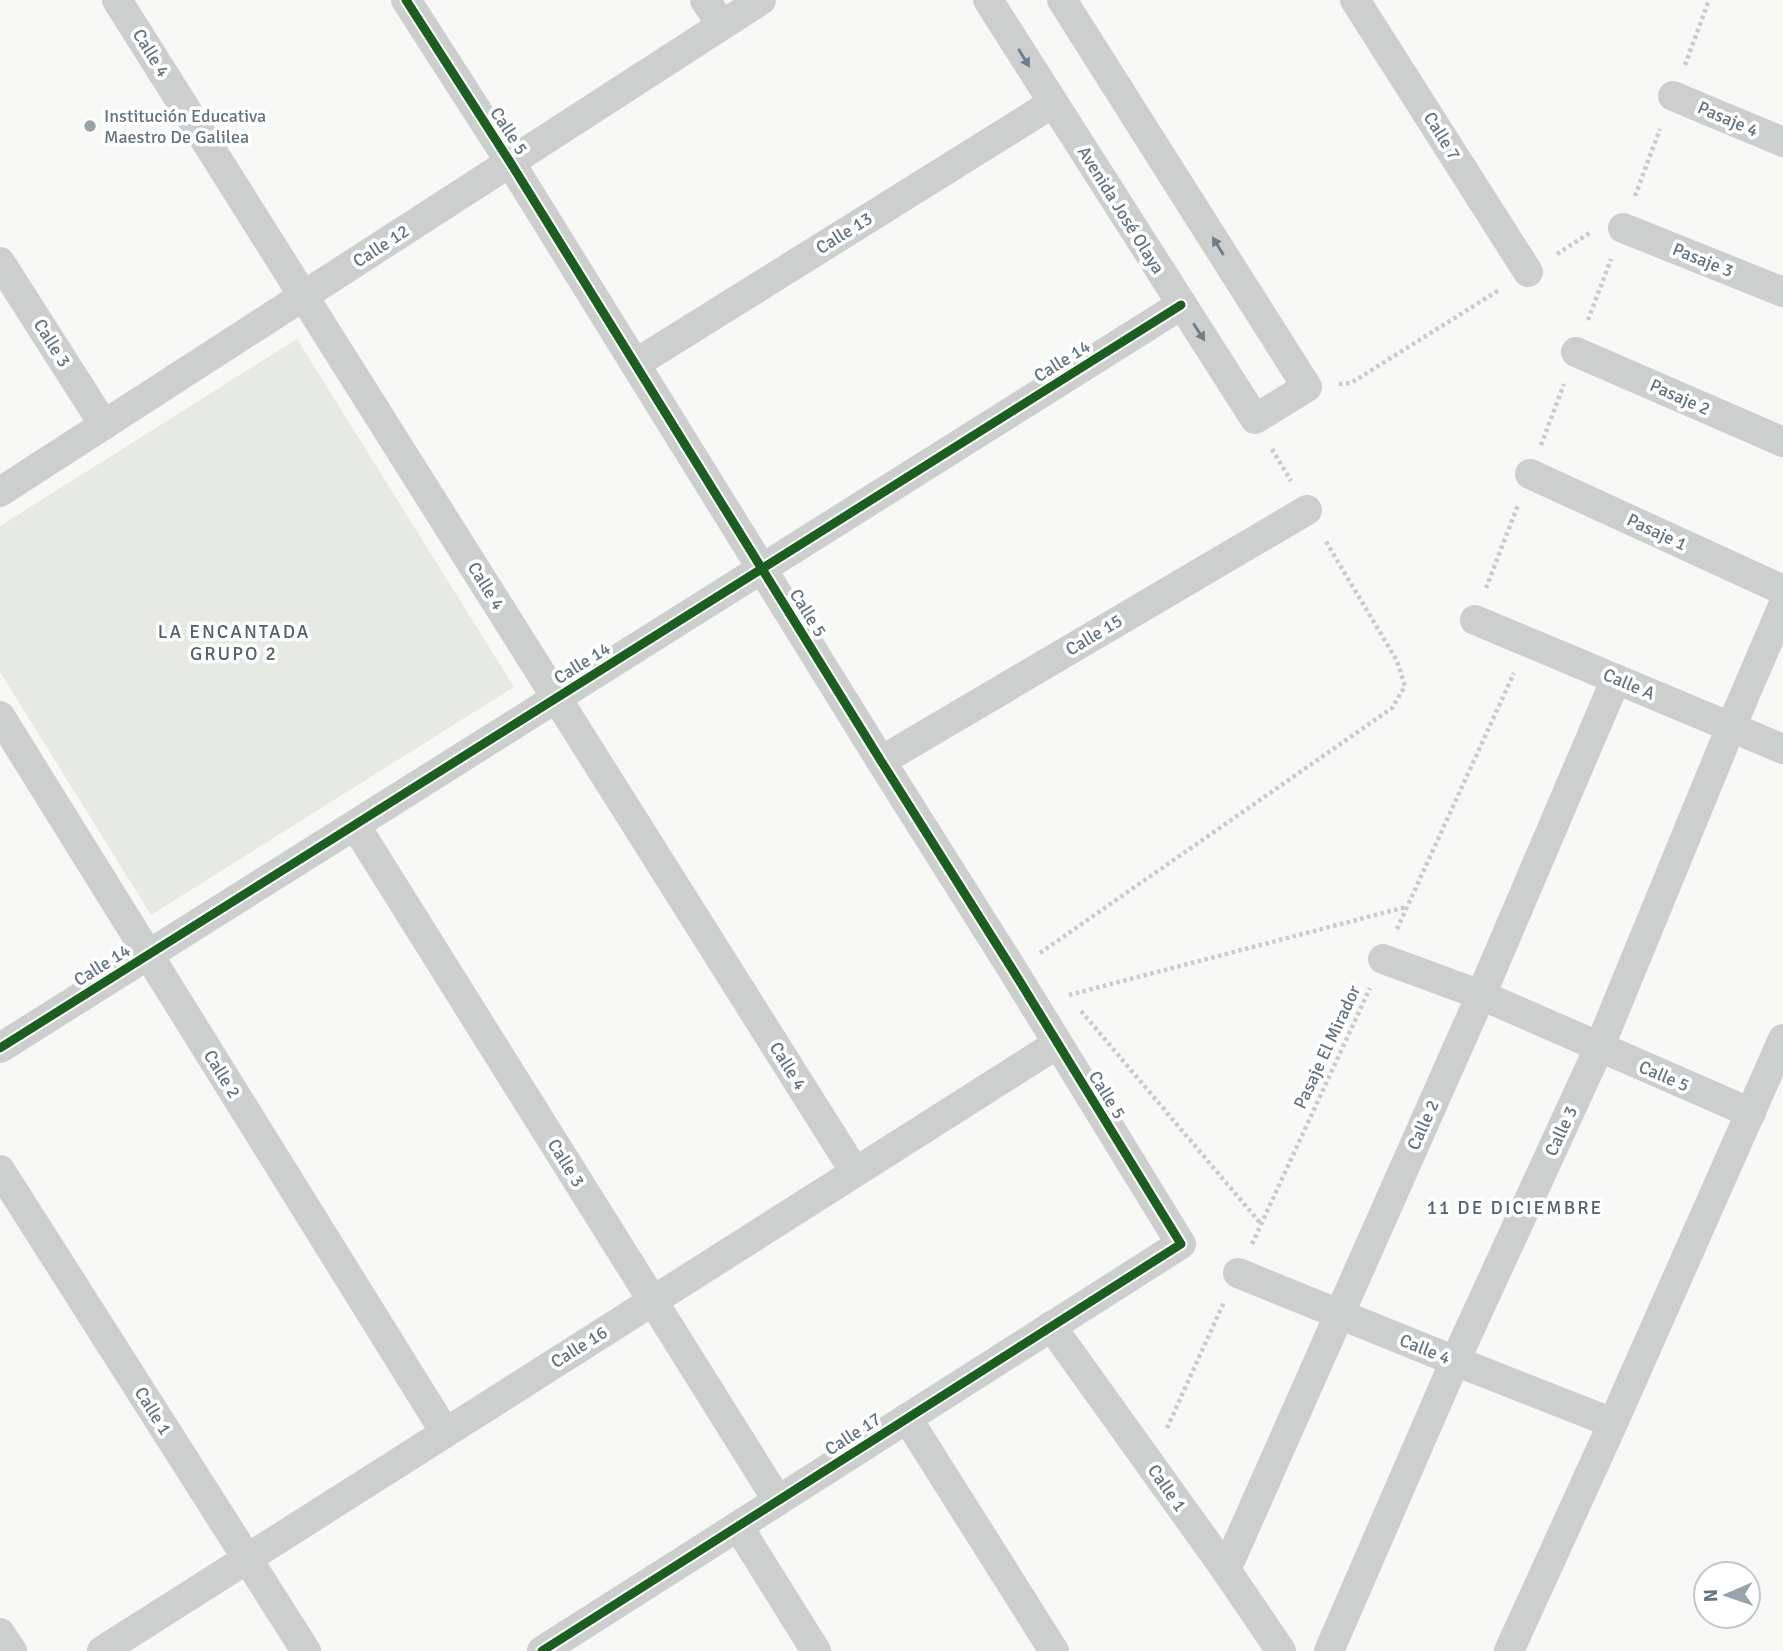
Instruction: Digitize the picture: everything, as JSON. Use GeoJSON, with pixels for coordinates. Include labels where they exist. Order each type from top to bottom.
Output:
{"type":"FeatureCollection","features":[{"type":"Feature","properties":{"kind":"street","name":"Calle 4"},"geometry":{"type":"LineString","coordinates":[[117,0],[855,1172]]}},
{"type":"Feature","properties":{"kind":"street","name":"Calle 5"},"geometry":{"type":"LineString","coordinates":[[406,0],[510,162],[1181,1244]]}},
{"type":"Feature","properties":{"kind":"street"},"geometry":{"type":"LineString","coordinates":[[705,0],[722,25]]}},
{"type":"Feature","properties":{"kind":"street","name":"Calle 12"},"geometry":{"type":"LineString","coordinates":[[0,492],[761,0]]}},
{"type":"Feature","properties":{"kind":"street","name":"Avenida José Olaya"},"geometry":{"type":"LineString","coordinates":[[988,0],[1255,419]]}},
{"type":"Feature","properties":{"kind":"street"},"geometry":{"type":"LineString","coordinates":[[1062,0],[1307,387],[1255,419]]}},
{"type":"Feature","properties":{"kind":"street","name":"Calle 7"},"geometry":{"type":"LineString","coordinates":[[1355,0],[1528,272]]}},
{"type":"Feature","properties":{"kind":"street","name":"Pasaje 4"},"geometry":{"type":"LineString","coordinates":[[1673,96],[1783,142]]}},
{"type":"Feature","properties":{"kind":"street","name":"Calle 13"},"geometry":{"type":"LineString","coordinates":[[635,364],[1053,103]]}},
{"type":"Feature","properties":{"kind":"street","name":"Pasaje 3"},"geometry":{"type":"LineString","coordinates":[[1610,228],[1783,292]]}},
{"type":"Feature","properties":{"kind":"street","name":"Calle 3"},"geometry":{"type":"LineString","coordinates":[[0,262],[104,425]]}},
{"type":"Feature","properties":{"kind":"street","name":"Calle 14"},"geometry":{"type":"LineString","coordinates":[[0,1048],[1181,304]]}},
{"type":"Feature","properties":{"kind":"street","name":"Pasaje 2"},"geometry":{"type":"LineString","coordinates":[[1576,352],[1783,442]]}},
{"type":"Feature","properties":{"kind":"street","name":"Pasaje 1"},"geometry":{"type":"LineString","coordinates":[[1530,474],[1783,590]]}},
{"type":"Feature","properties":{"kind":"street","name":"Calle 15"},"geometry":{"type":"LineString","coordinates":[[881,761],[1307,509]]}},
{"type":"Feature","properties":{"kind":"street","name":"Calle 3"},"geometry":{"type":"LineString","coordinates":[[1329,1651],[1455,1361],[1599,1048],[1783,606]]}},
{"type":"Feature","properties":{"kind":"street","name":"Calle A"},"geometry":{"type":"LineString","coordinates":[[1475,620],[1783,749]]}},
{"type":"Feature","properties":{"kind":"street","name":"Calle 2"},"geometry":{"type":"LineString","coordinates":[[1226,1570],[1481,995],[1616,679]]}},
{"type":"Feature","properties":{"kind":"street","name":"Calle 2"},"geometry":{"type":"LineString","coordinates":[[0,716],[12,760],[148,955],[445,1432]]}},
{"type":"Feature","properties":{"kind":"street","name":"Calle 3"},"geometry":{"type":"LineString","coordinates":[[355,825],[778,1501]]}},
{"type":"Feature","properties":{"kind":"street","name":"Calle 5"},"geometry":{"type":"LineString","coordinates":[[1382,959],[1481,995],[1751,1113]]}},
{"type":"Feature","properties":{"kind":"street"},"geometry":{"type":"LineString","coordinates":[[1509,1651],[1783,1039]]}},
{"type":"Feature","properties":{"kind":"street","name":"Calle 16"},"geometry":{"type":"LineString","coordinates":[[102,1651],[1057,1044]]}},
{"type":"Feature","properties":{"kind":"street","name":"Calle 1"},"geometry":{"type":"LineString","coordinates":[[0,1171],[306,1651]]}},
{"type":"Feature","properties":{"kind":"street","name":"Calle 17"},"geometry":{"type":"LineString","coordinates":[[560,1646],[738,1526],[1181,1244]]}},
{"type":"Feature","properties":{"kind":"street","name":"Calle 4"},"geometry":{"type":"LineString","coordinates":[[1238,1273],[1613,1423]]}},
{"type":"Feature","properties":{"kind":"street","name":"Calle 1"},"geometry":{"type":"LineString","coordinates":[[1051,1326],[1281,1651]]}},
{"type":"Feature","properties":{"kind":"street"},"geometry":{"type":"LineString","coordinates":[[907,1418],[1054,1651]]}},
{"type":"Feature","properties":{"kind":"street"},"geometry":{"type":"LineString","coordinates":[[738,1526],[816,1651]]}},
{"type":"Feature","properties":{"kind":"street"},"geometry":{"type":"LineString","coordinates":[[0,1633],[12,1651]]}},
{"type":"Feature","properties":{"kind":"path"},"geometry":{"type":"LineString","coordinates":[[1475,620],[1576,352],[1610,228],[1673,96],[1709,0]]}},
{"type":"Feature","properties":{"kind":"path"},"geometry":{"type":"LineString","coordinates":[[1351,383],[1528,272],[1610,228]]}},
{"type":"Feature","properties":{"kind":"path"},"geometry":{"type":"LineString","coordinates":[[1014,972],[1392,708],[1405,686],[1397,661],[1255,419]]}},
{"type":"Feature","properties":{"kind":"path"},"geometry":{"type":"LineString","coordinates":[[1261,1224],[1068,995],[1407,906]]}},
{"type":"Feature","properties":{"kind":"shaded area"},"geometry":{"type":"Polygon","coordinates":[[[297,339],[514,687],[151,915],[0,672],[0,526],[297,339]]]}},
{"type":"Feature","properties":{"kind":"cycle path"},"geometry":{"type":"LineString","coordinates":[[406,0],[510,162],[1181,1244],[542,1651]]}},
{"type":"Feature","properties":{"kind":"cycle path"},"geometry":{"type":"LineString","coordinates":[[0,1048],[1181,305]]}},
{"type":"Feature","properties":{"kind":"place","name":"Institución Educativa Maestro De Galilea"},"geometry":{"type":"Point","coordinates":[90,126]}},
{"type":"Feature","properties":{"kind":"district","name":"LA ENCANTADA GRUPO 2"},"geometry":{"type":"Point","coordinates":[234,642]}},
{"type":"Feature","properties":{"kind":"district","name":"11 DE DICIEMBRE"},"geometry":{"type":"Point","coordinates":[1515,1207]}}]}
